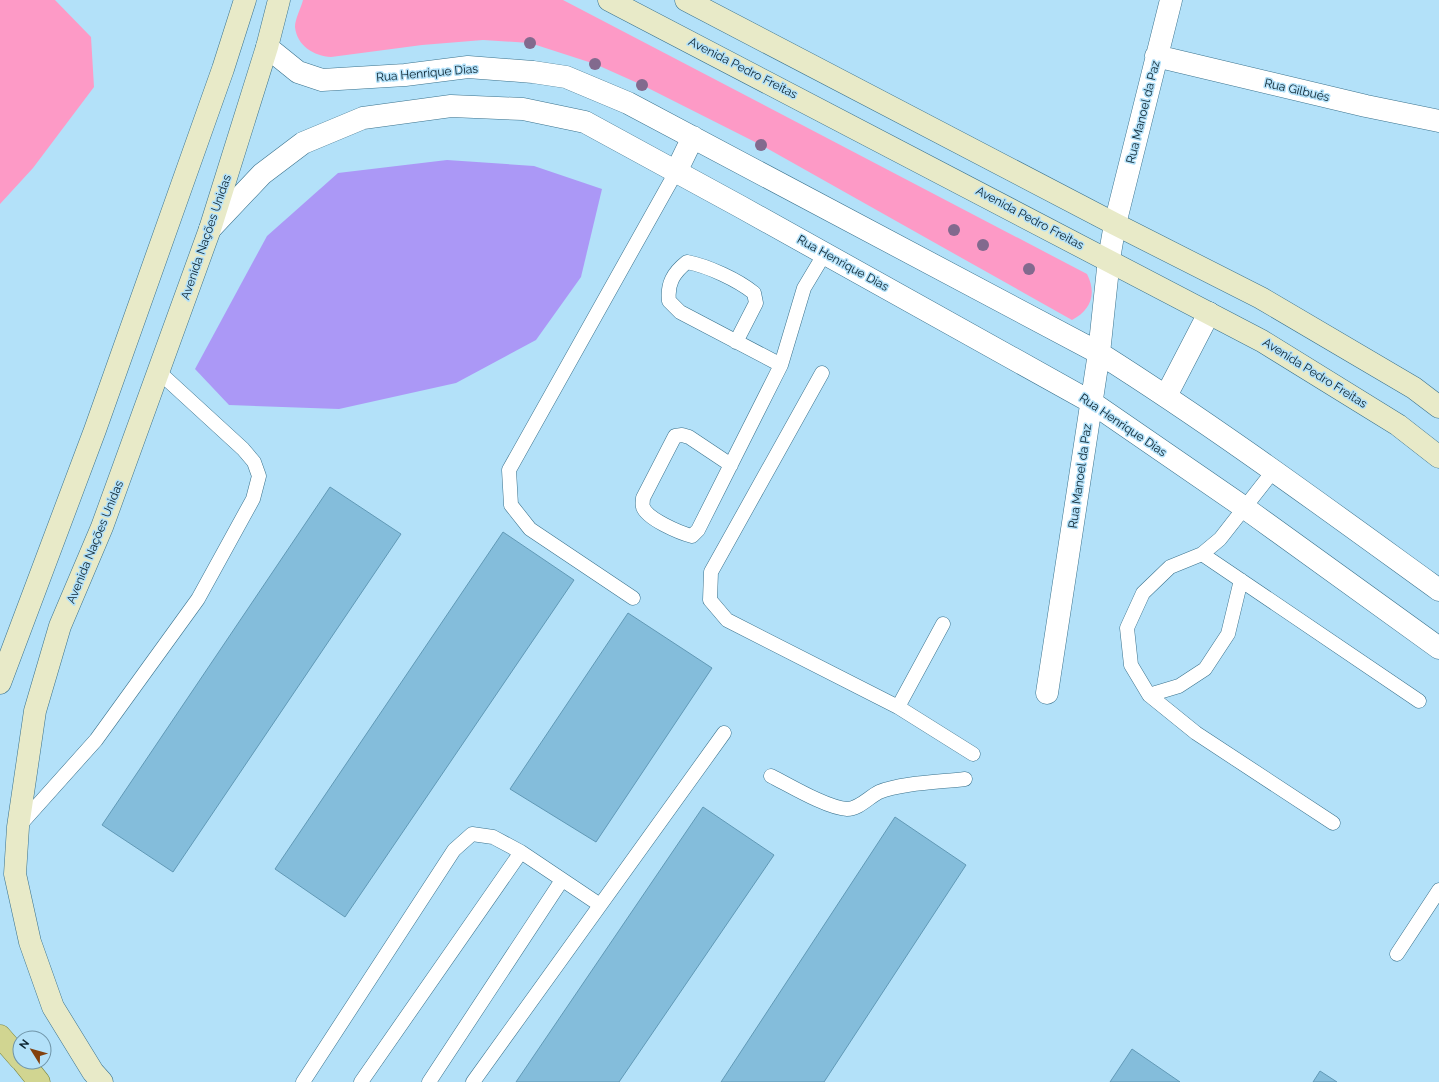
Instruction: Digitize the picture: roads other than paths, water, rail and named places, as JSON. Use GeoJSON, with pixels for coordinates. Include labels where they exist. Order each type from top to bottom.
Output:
{"type":"FeatureCollection","features":[{"type":"Feature","properties":{"kind":"main road"},"geometry":{"type":"LineString","coordinates":[[0,1036],[12,1050]]}},
{"type":"Feature","properties":{"kind":"main road"},"geometry":{"type":"LineString","coordinates":[[29,1070],[39,1082]]}},
{"type":"Feature","properties":{"kind":"street"},"geometry":{"type":"LineString","coordinates":[[0,683],[95,430],[223,69],[245,0]]}},
{"type":"Feature","properties":{"kind":"street","name":"Avenida Nações Unidas"},"geometry":{"type":"LineString","coordinates":[[102,1082],[93,1072],[53,1007],[30,942],[15,874],[9,830],[35,711],[60,626],[102,527],[210,229],[267,47],[279,0]]}},
{"type":"Feature","properties":{"kind":"street","name":"Avenida Pedro Freitas"},"geometry":{"type":"LineString","coordinates":[[609,0],[1262,340],[1398,425],[1439,457]]}},
{"type":"Feature","properties":{"kind":"street","name":"Rua Manoel da Paz"},"geometry":{"type":"LineString","coordinates":[[1047,693],[1099,352],[1109,259],[1115,224],[1171,0]]}},
{"type":"Feature","properties":{"kind":"street"},"geometry":{"type":"LineString","coordinates":[[696,2],[1115,224],[1261,298],[1414,388],[1439,407]]}},
{"type":"Feature","properties":{"kind":"street","name":"Rua Henrique Dias"},"geometry":{"type":"LineString","coordinates":[[267,47],[298,72],[322,80],[398,75],[468,67],[533,72],[566,77],[628,103],[1099,352],[1274,470],[1439,590]]}},
{"type":"Feature","properties":{"kind":"street","name":"Rua Gilbués"},"geometry":{"type":"LineString","coordinates":[[1156,56],[1366,106],[1439,121]]}},
{"type":"Feature","properties":{"kind":"street","name":"Rua Henrique Dias"},"geometry":{"type":"LineString","coordinates":[[210,229],[262,174],[303,143],[363,118],[451,106],[523,109],[585,122],[825,253],[1091,402],[1246,508],[1439,648]]}},
{"type":"Feature","properties":{"kind":"street"},"geometry":{"type":"LineString","coordinates":[[676,172],[693,137]]}},
{"type":"Feature","properties":{"kind":"street"},"geometry":{"type":"LineString","coordinates":[[1166,396],[1209,313]]}},
{"type":"Feature","properties":{"kind":"lane"},"geometry":{"type":"LineString","coordinates":[[633,598],[530,529],[511,505],[509,470],[676,172]]}},
{"type":"Feature","properties":{"kind":"lane"},"geometry":{"type":"LineString","coordinates":[[731,465],[689,437],[682,435],[676,436],[643,498],[642,506],[647,514],[681,534],[692,536],[698,530],[731,465],[781,365],[804,288],[825,253]]}},
{"type":"Feature","properties":{"kind":"lane"},"geometry":{"type":"LineString","coordinates":[[736,342],[756,303],[754,293],[746,287],[706,267],[686,262],[678,269],[667,288],[669,301],[680,312],[736,342],[781,365]]}},
{"type":"Feature","properties":{"kind":"lane"},"geometry":{"type":"LineString","coordinates":[[9,830],[96,740],[198,599],[253,499],[259,476],[254,462],[243,449],[159,372]]}},
{"type":"Feature","properties":{"kind":"lane"},"geometry":{"type":"LineString","coordinates":[[822,373],[711,572],[710,600],[727,620],[898,707],[973,754]]}},
{"type":"Feature","properties":{"kind":"lane"},"geometry":{"type":"LineString","coordinates":[[1274,470],[1246,508],[1220,539],[1202,554],[1170,568],[1143,593],[1127,628],[1131,666],[1149,695],[1196,733],[1333,823]]}},
{"type":"Feature","properties":{"kind":"lane"},"geometry":{"type":"LineString","coordinates":[[1202,554],[1419,701]]}},
{"type":"Feature","properties":{"kind":"lane"},"geometry":{"type":"LineString","coordinates":[[1149,695],[1178,686],[1205,669],[1228,634],[1241,580]]}},
{"type":"Feature","properties":{"kind":"lane"},"geometry":{"type":"LineString","coordinates":[[898,707],[943,624]]}},
{"type":"Feature","properties":{"kind":"lane"},"geometry":{"type":"LineString","coordinates":[[473,1082],[724,733]]}},
{"type":"Feature","properties":{"kind":"lane"},"geometry":{"type":"LineString","coordinates":[[770,776],[833,805],[848,809],[862,804],[879,792],[895,788],[965,779]]}},
{"type":"Feature","properties":{"kind":"lane"},"geometry":{"type":"LineString","coordinates":[[304,1082],[454,850],[472,834],[493,836],[522,852],[600,905]]}},
{"type":"Feature","properties":{"kind":"lane"},"geometry":{"type":"LineString","coordinates":[[360,1082],[522,852]]}},
{"type":"Feature","properties":{"kind":"lane"},"geometry":{"type":"LineString","coordinates":[[429,1082],[562,880]]}},
{"type":"Feature","properties":{"kind":"lane"},"geometry":{"type":"LineString","coordinates":[[1397,954],[1439,890]]}}]}
